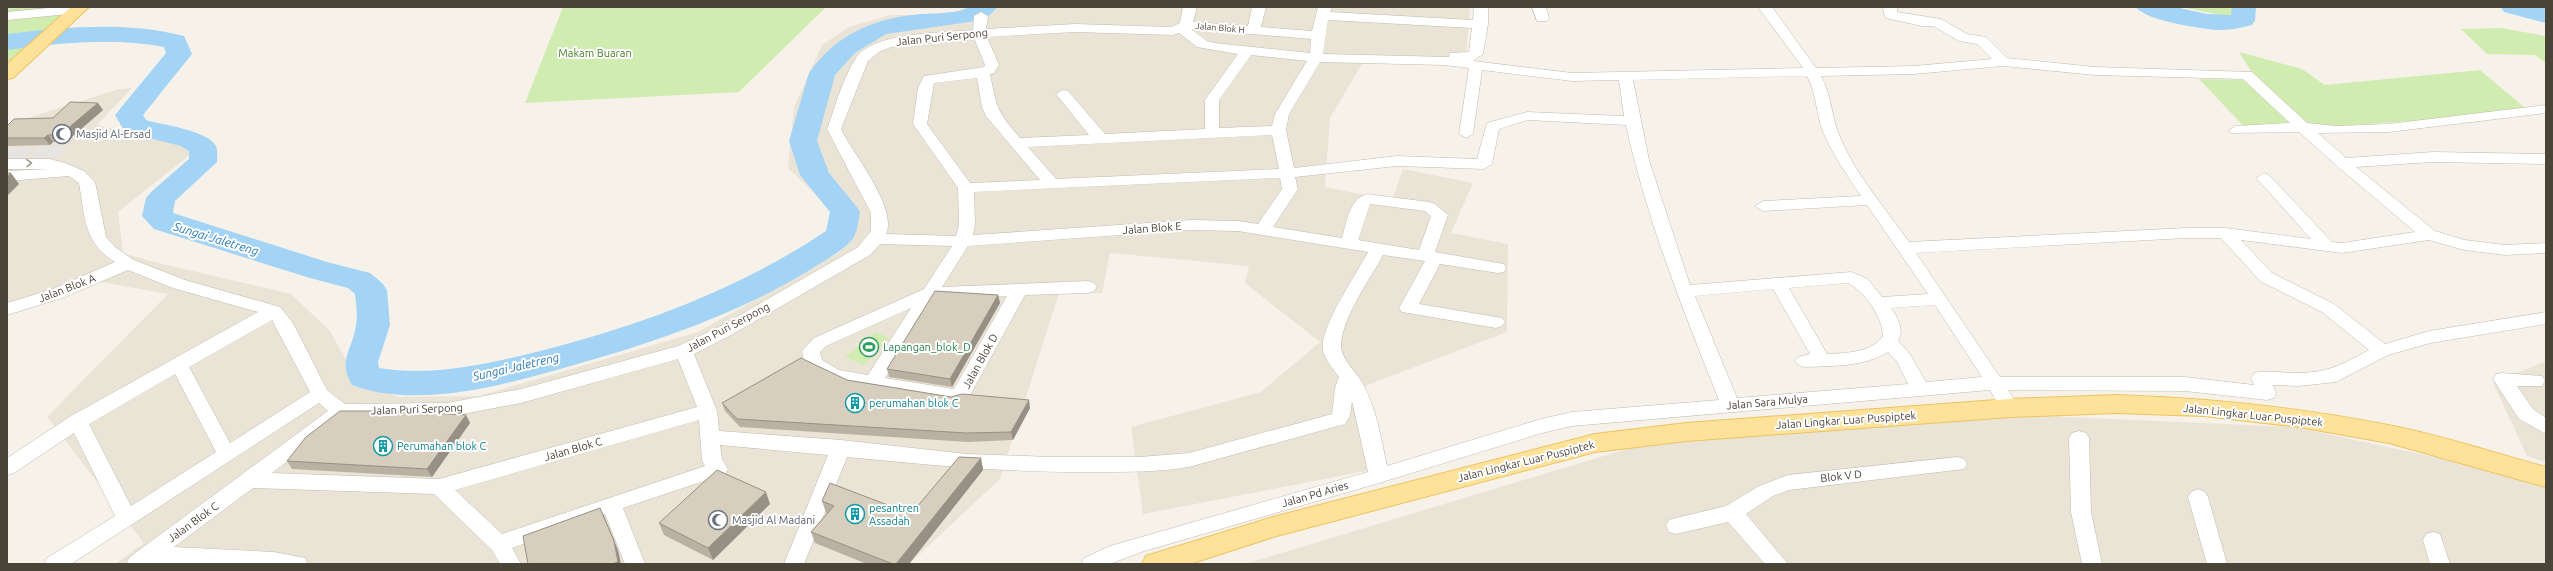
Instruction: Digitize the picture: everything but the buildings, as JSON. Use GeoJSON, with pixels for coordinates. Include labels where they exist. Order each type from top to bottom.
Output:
{"type":"FeatureCollection","features":[{"type":"Feature","properties":{"kind":"main road"},"geometry":{"type":"LineString","coordinates":[[7,74],[78,9]]}},
{"type":"Feature","properties":{"kind":"main road","name":"Jalan Lingkar Luar Puspiptek"},"geometry":{"type":"LineString","coordinates":[[1156,564],[1273,526],[1595,443],[1686,432],[2010,408],[2116,404],[2204,407],[2299,418],[2389,434],[2546,477]]}},
{"type":"Feature","properties":{"kind":"street"},"geometry":{"type":"LineString","coordinates":[[1190,7],[1184,27],[1202,44],[1247,51],[1317,48],[1471,57],[1476,54],[1481,24],[1481,7]]}},
{"type":"Feature","properties":{"kind":"street","name":"Jalan Blok H"},"geometry":{"type":"LineString","coordinates":[[1254,31],[1259,7]]}},
{"type":"Feature","properties":{"kind":"street"},"geometry":{"type":"LineString","coordinates":[[1765,7],[1812,70],[1822,91],[1826,119],[1836,145],[1870,200],[1972,346],[1993,383],[2010,408]]}},
{"type":"Feature","properties":{"kind":"street"},"geometry":{"type":"LineString","coordinates":[[1890,7],[1890,15],[1922,22],[1936,22],[1964,38],[1982,40],[2003,62]]}},
{"type":"Feature","properties":{"kind":"street"},"geometry":{"type":"LineString","coordinates":[[7,16],[78,9]]}},
{"type":"Feature","properties":{"kind":"street"},"geometry":{"type":"LineString","coordinates":[[1264,229],[1290,188],[1279,130],[1284,107],[1317,48],[1324,11],[1481,24]]}},
{"type":"Feature","properties":{"kind":"street"},"geometry":{"type":"LineString","coordinates":[[873,382],[963,241],[967,224],[966,188],[920,124],[927,81],[939,76],[989,70],[992,65],[979,34],[981,16]]}},
{"type":"Feature","properties":{"kind":"street","name":"Jalan Blok H"},"geometry":{"type":"LineString","coordinates":[[1184,27],[1254,31],[1317,48]]}},
{"type":"Feature","properties":{"kind":"street","name":"Jalan Puri Serpong"},"geometry":{"type":"LineString","coordinates":[[341,410],[447,410],[475,406],[521,396],[684,351],[727,330],[853,258],[876,239],[881,222],[875,204],[834,129],[860,62],[869,52],[889,43],[1027,29],[1170,31],[1184,27]]}},
{"type":"Feature","properties":{"kind":"street"},"geometry":{"type":"LineString","coordinates":[[1317,48],[1444,61],[1572,77],[1812,70],[1914,70],[2003,62],[2095,71],[2248,75],[2342,163],[2429,235],[2464,245],[2505,250],[2546,248]]}},
{"type":"Feature","properties":{"kind":"street"},"geometry":{"type":"LineString","coordinates":[[1212,134],[1212,100],[1222,82],[1247,51]]}},
{"type":"Feature","properties":{"kind":"street"},"geometry":{"type":"LineString","coordinates":[[1466,134],[1476,66]]}},
{"type":"Feature","properties":{"kind":"street"},"geometry":{"type":"LineString","coordinates":[[980,72],[985,75],[989,107],[993,116],[1051,183]]}},
{"type":"Feature","properties":{"kind":"street"},"geometry":{"type":"LineString","coordinates":[[1625,75],[1631,121],[1641,164],[1684,291],[1730,405]]}},
{"type":"Feature","properties":{"kind":"street"},"geometry":{"type":"LineString","coordinates":[[1063,94],[1100,138]]}},
{"type":"Feature","properties":{"kind":"street"},"geometry":{"type":"LineString","coordinates":[[2236,130],[2303,127],[2336,130],[2389,128],[2546,109]]}},
{"type":"Feature","properties":{"kind":"street"},"geometry":{"type":"LineString","coordinates":[[966,188],[1288,173],[1397,161],[1484,164],[1492,126],[1527,116],[1631,121]]}},
{"type":"Feature","properties":{"kind":"street"},"geometry":{"type":"LineString","coordinates":[[1015,143],[1279,130]]}},
{"type":"Feature","properties":{"kind":"street"},"geometry":{"type":"LineString","coordinates":[[2342,163],[2433,156],[2546,159]]}},
{"type":"Feature","properties":{"kind":"street"},"geometry":{"type":"LineString","coordinates":[[7,164],[52,163],[71,171],[87,182],[98,238],[111,252],[126,264],[163,278],[274,311],[284,323],[320,394],[341,410]]}},
{"type":"Feature","properties":{"kind":"street"},"geometry":{"type":"LineString","coordinates":[[7,176],[38,175],[71,171]]}},
{"type":"Feature","properties":{"kind":"street"},"geometry":{"type":"LineString","coordinates":[[2264,178],[2328,247]]}},
{"type":"Feature","properties":{"kind":"street"},"geometry":{"type":"LineString","coordinates":[[1348,245],[1361,204],[1367,199],[1429,207],[1440,215],[1430,257],[1408,308],[1496,322]]}},
{"type":"Feature","properties":{"kind":"street"},"geometry":{"type":"LineString","coordinates":[[1763,206],[1870,200]]}},
{"type":"Feature","properties":{"kind":"street","name":"Jalan Blok E"},"geometry":{"type":"LineString","coordinates":[[876,239],[963,241],[1191,225],[1264,229],[1348,245],[1498,268]]}},
{"type":"Feature","properties":{"kind":"street"},"geometry":{"type":"LineString","coordinates":[[1903,248],[2170,233],[2225,233],[2328,247],[2356,247],[2429,235]]}},
{"type":"Feature","properties":{"kind":"street"},"geometry":{"type":"LineString","coordinates":[[2225,233],[2266,277],[2328,308],[2382,351],[2446,333],[2546,318]]}},
{"type":"Feature","properties":{"kind":"street"},"geometry":{"type":"LineString","coordinates":[[1378,250],[1333,333],[1332,347],[1334,354],[1360,396],[1379,476]]}},
{"type":"Feature","properties":{"kind":"street","name":"Jalan Blok A"},"geometry":{"type":"LineString","coordinates":[[7,309],[59,293],[126,264]]}},
{"type":"Feature","properties":{"kind":"street"},"geometry":{"type":"LineString","coordinates":[[1684,291],[1851,277],[1862,282],[1878,303],[1891,324],[1892,338],[1886,348],[1865,356],[1804,362]]}},
{"type":"Feature","properties":{"kind":"street"},"geometry":{"type":"LineString","coordinates":[[1778,284],[1822,360]]}},
{"type":"Feature","properties":{"kind":"street"},"geometry":{"type":"LineString","coordinates":[[930,293],[1088,287]]}},
{"type":"Feature","properties":{"kind":"street","name":"Jalan Blok D"},"geometry":{"type":"LineString","coordinates":[[930,293],[820,342],[811,351],[813,363],[817,367],[841,377],[953,397],[961,394],[1019,290]]}},
{"type":"Feature","properties":{"kind":"street"},"geometry":{"type":"LineString","coordinates":[[1878,303],[1938,299]]}},
{"type":"Feature","properties":{"kind":"street"},"geometry":{"type":"LineString","coordinates":[[7,468],[78,421],[274,311]]}},
{"type":"Feature","properties":{"kind":"street"},"geometry":{"type":"LineString","coordinates":[[1889,342],[1904,358],[1920,388]]}},
{"type":"Feature","properties":{"kind":"street"},"geometry":{"type":"LineString","coordinates":[[499,544],[611,504],[718,469],[712,460],[712,437],[708,410],[684,351]]}},
{"type":"Feature","properties":{"kind":"street","name":"Jalan Sara Mulya"},"geometry":{"type":"LineString","coordinates":[[1541,426],[1608,415],[1993,383],[2185,384],[2267,393],[2260,378],[2299,380],[2336,376],[2382,351]]}},
{"type":"Feature","properties":{"kind":"street"},"geometry":{"type":"LineString","coordinates":[[179,364],[226,453]]}},
{"type":"Feature","properties":{"kind":"street"},"geometry":{"type":"LineString","coordinates":[[712,437],[841,447],[939,459],[1032,464],[1176,462],[1338,419],[1342,413],[1343,386],[1349,376]]}},
{"type":"Feature","properties":{"kind":"street"},"geometry":{"type":"LineString","coordinates":[[2536,382],[2502,379],[2526,414],[2546,427]]}},
{"type":"Feature","properties":{"kind":"street"},"geometry":{"type":"LineString","coordinates":[[54,564],[127,519],[226,453],[320,394]]}},
{"type":"Feature","properties":{"kind":"street","name":"Jalan Blok C"},"geometry":{"type":"LineString","coordinates":[[142,559],[250,480],[341,410]]}},
{"type":"Feature","properties":{"kind":"street","name":"Jalan Blok C"},"geometry":{"type":"LineString","coordinates":[[250,480],[438,487],[708,410]]}},
{"type":"Feature","properties":{"kind":"street"},"geometry":{"type":"LineString","coordinates":[[78,421],[127,519]]}},
{"type":"Feature","properties":{"kind":"street","name":"Jalan Pd Aries"},"geometry":{"type":"LineString","coordinates":[[1091,564],[1110,554],[1141,544],[1379,476],[1541,426]]}},
{"type":"Feature","properties":{"kind":"street"},"geometry":{"type":"LineString","coordinates":[[2079,438],[2081,512],[2092,564]]}},
{"type":"Feature","properties":{"kind":"street"},"geometry":{"type":"LineString","coordinates":[[794,564],[841,447]]}},
{"type":"Feature","properties":{"kind":"street","name":"Blok V D"},"geometry":{"type":"LineString","coordinates":[[1676,526],[1732,513],[1766,491],[1788,483],[1957,464]]}},
{"type":"Feature","properties":{"kind":"street"},"geometry":{"type":"LineString","coordinates":[[438,487],[499,544],[511,564]]}},
{"type":"Feature","properties":{"kind":"street"},"geometry":{"type":"LineString","coordinates":[[2198,497],[2217,564]]}},
{"type":"Feature","properties":{"kind":"street"},"geometry":{"type":"LineString","coordinates":[[611,504],[635,564]]}},
{"type":"Feature","properties":{"kind":"street"},"geometry":{"type":"LineString","coordinates":[[1732,513],[1778,564]]}},
{"type":"Feature","properties":{"kind":"street"},"geometry":{"type":"LineString","coordinates":[[2433,540],[2440,564]]}},
{"type":"Feature","properties":{"kind":"street"},"geometry":{"type":"LineString","coordinates":[[142,559],[274,560],[298,564]]}},
{"type":"Feature","properties":{"kind":"shaded area"},"geometry":{"type":"Polygon","coordinates":[[[965,7],[1470,7],[1466,58],[1366,57],[1330,118],[1325,187],[1392,200],[1403,169],[1473,183],[1451,233],[1508,244],[1507,332],[1365,386],[1387,467],[1143,514],[1131,427],[1261,392],[1320,342],[1245,283],[1249,266],[1110,253],[1102,293],[1059,293],[1000,479],[909,564],[115,564],[144,543],[47,417],[168,294],[90,280],[7,310],[7,139],[31,117],[119,89],[132,88],[97,125],[201,146],[118,212],[123,253],[154,262],[291,294],[330,331],[360,385],[399,397],[479,396],[698,332],[840,252],[856,233],[788,168],[794,107],[822,45],[849,27],[891,15],[956,15],[965,7]]]}},
{"type":"Feature","properties":{"kind":"shaded area"},"geometry":{"type":"Polygon","coordinates":[[[69,146],[58,157],[27,158],[38,147],[69,146]]]}},
{"type":"Feature","properties":{"kind":"shaded area"},"geometry":{"type":"Polygon","coordinates":[[[7,148],[32,148],[20,158],[7,158],[7,148]]]}},
{"type":"Feature","properties":{"kind":"shaded area"},"geometry":{"type":"Polygon","coordinates":[[[2546,361],[2546,462],[2527,456],[2493,383],[2546,361]]]}},
{"type":"Feature","properties":{"kind":"shaded area"},"geometry":{"type":"Polygon","coordinates":[[[2023,415],[2294,427],[2537,479],[2546,482],[2546,564],[1245,564],[1630,448],[1815,427],[2023,415]]]}},
{"type":"Feature","properties":{"kind":"green space"},"geometry":{"type":"Polygon","coordinates":[[[7,7],[74,7],[7,66],[7,7]]]}},
{"type":"Feature","properties":{"kind":"green space","name":"Makam Buaran"},"geometry":{"type":"Polygon","coordinates":[[[563,7],[826,7],[739,92],[525,103],[563,7]]]}},
{"type":"Feature","properties":{"kind":"green space"},"geometry":{"type":"Polygon","coordinates":[[[2182,7],[2255,7],[2255,22],[2182,7]]]}},
{"type":"Feature","properties":{"kind":"green space"},"geometry":{"type":"Polygon","coordinates":[[[2501,28],[2546,36],[2546,63],[2535,55],[2487,54],[2461,29],[2501,28]]]}},
{"type":"Feature","properties":{"kind":"green space"},"geometry":{"type":"Polygon","coordinates":[[[2239,52],[2302,69],[2325,85],[2480,70],[2531,113],[2249,132],[2199,79],[2257,80],[2239,52]]]}},
{"type":"Feature","properties":{"kind":"green space","name":"Lapangan_blok_D"},"geometry":{"type":"Polygon","coordinates":[[[876,332],[889,338],[864,365],[845,357],[876,332]]]}},
{"type":"Feature","properties":{"kind":"waterway","name":"Sungai Jaletreng"},"geometry":{"type":"LineString","coordinates":[[7,42],[91,34],[133,35],[175,41],[179,54],[129,115],[135,126],[191,140],[203,148],[203,162],[161,198],[157,216],[165,222],[321,271],[359,280],[371,290],[373,325],[361,362],[364,376],[371,379],[384,381],[420,382],[476,377],[495,373],[531,365],[640,334],[710,308],[777,275],[809,256],[840,235],[845,211],[815,175],[803,141],[822,73],[846,48],[877,29],[902,23],[951,19],[976,14],[986,7]]}},
{"type":"Feature","properties":{"kind":"waterway","name":"Sungai Jaletreng"},"geometry":{"type":"LineString","coordinates":[[2148,7],[2207,22],[2231,22],[2243,20],[2244,7]]}},
{"type":"Feature","properties":{"kind":"waterway","name":"Sungai Jaletreng"},"geometry":{"type":"LineString","coordinates":[[2513,7],[2546,16]]}},
{"type":"Feature","properties":{"kind":"place","name":"Masjid Al-Ersad"},"geometry":{"type":"Point","coordinates":[62,134]}},
{"type":"Feature","properties":{"kind":"place","name":"Lapangan_blok_D"},"geometry":{"type":"Point","coordinates":[869,347]}},
{"type":"Feature","properties":{"kind":"place","name":"perumahan blok C"},"geometry":{"type":"Point","coordinates":[855,403]}},
{"type":"Feature","properties":{"kind":"place","name":"Perumahan blok C"},"geometry":{"type":"Point","coordinates":[383,446]}},
{"type":"Feature","properties":{"kind":"place","name":"pesantren Assadah"},"geometry":{"type":"Point","coordinates":[855,514]}},
{"type":"Feature","properties":{"kind":"place","name":"Masjid Al Madani"},"geometry":{"type":"Point","coordinates":[718,520]}}]}
